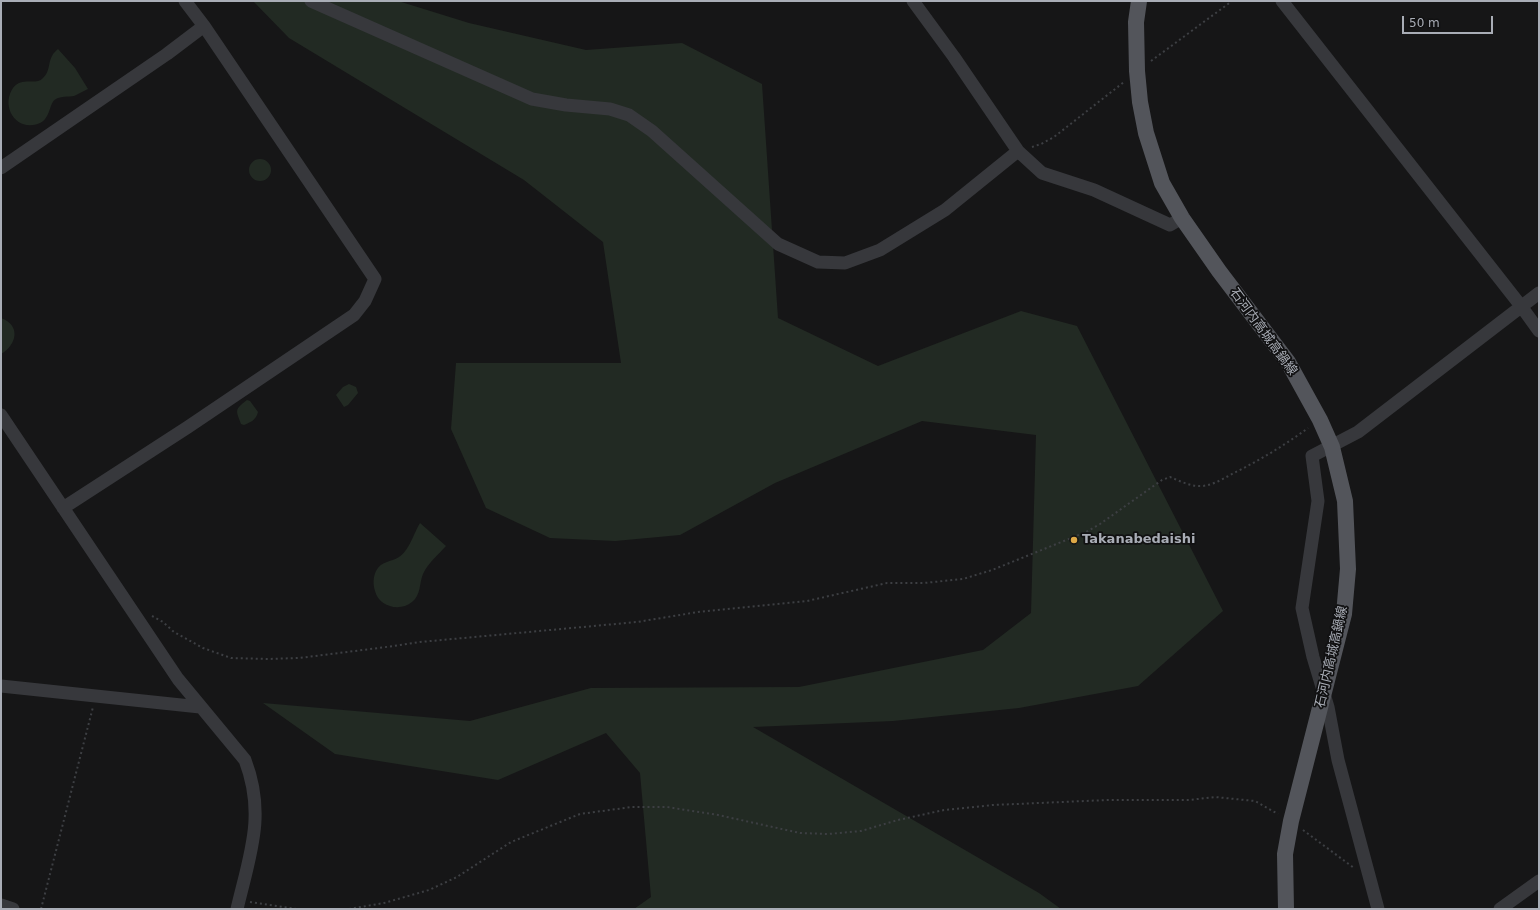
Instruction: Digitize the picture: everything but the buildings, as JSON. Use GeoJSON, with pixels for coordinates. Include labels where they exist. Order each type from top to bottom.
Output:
{"type":"FeatureCollection","features":[{"type":"Feature","properties":{"kind":"main road","name":"石河内高城高鍋線"},"geometry":{"type":"LineString","coordinates":[[1139,1],[1136,22],[1137,72],[1140,102],[1146,134],[1162,183],[1182,218],[1219,271],[1288,362],[1320,420],[1332,446],[1345,501],[1348,569],[1344,614],[1291,821],[1285,854],[1286,909]]}},
{"type":"Feature","properties":{"kind":"street"},"geometry":{"type":"LineString","coordinates":[[63,508],[188,427],[354,315],[365,301],[375,279],[204,26],[185,1]]}},
{"type":"Feature","properties":{"kind":"street"},"geometry":{"type":"LineString","coordinates":[[312,1],[532,99],[566,105],[610,109],[629,115],[652,131],[778,244],[818,262],[845,263],[880,250],[945,210],[1018,151]]}},
{"type":"Feature","properties":{"kind":"street"},"geometry":{"type":"LineString","coordinates":[[913,1],[954,57],[1018,151],[1042,173],[1094,190],[1170,225],[1182,218]]}},
{"type":"Feature","properties":{"kind":"street"},"geometry":{"type":"LineString","coordinates":[[1282,1],[1539,331]]}},
{"type":"Feature","properties":{"kind":"street"},"geometry":{"type":"LineString","coordinates":[[1,168],[167,54],[204,26]]}},
{"type":"Feature","properties":{"kind":"street"},"geometry":{"type":"LineString","coordinates":[[1378,909],[1338,760],[1328,707],[1313,657],[1302,608],[1318,501],[1312,456],[1358,432],[1539,293]]}},
{"type":"Feature","properties":{"kind":"street"},"geometry":{"type":"LineString","coordinates":[[1,414],[178,679],[245,760],[250,773],[256,812],[254,839],[238,905]]}},
{"type":"Feature","properties":{"kind":"street"},"geometry":{"type":"LineString","coordinates":[[1,686],[200,707]]}},
{"type":"Feature","properties":{"kind":"street"},"geometry":{"type":"LineString","coordinates":[[1500,909],[1539,881]]}},
{"type":"Feature","properties":{"kind":"street"},"geometry":{"type":"LineString","coordinates":[[1,905],[13,909]]}},
{"type":"Feature","properties":{"kind":"path"},"geometry":{"type":"LineString","coordinates":[[131,608],[146,613],[163,622],[174,632],[203,648],[231,658],[299,658],[420,642],[637,622],[698,612],[807,601],[888,583],[924,583],[963,579],[992,570],[1086,532],[1100,524],[1162,480],[1170,477],[1190,484],[1202,486],[1215,483],[1248,466],[1294,439],[1320,420]]}},
{"type":"Feature","properties":{"kind":"path"},"geometry":{"type":"LineString","coordinates":[[41,909],[96,696]]}},
{"type":"Feature","properties":{"kind":"path"},"geometry":{"type":"LineString","coordinates":[[349,909],[384,903],[429,890],[457,877],[511,842],[580,814],[632,807],[667,807],[718,815],[800,833],[828,834],[861,831],[898,820],[944,810],[994,805],[1108,800],[1189,800],[1215,797],[1255,801],[1291,821],[1370,880]]}},
{"type":"Feature","properties":{"kind":"path"},"geometry":{"type":"LineString","coordinates":[[238,905],[297,909]]}},
{"type":"Feature","properties":{"kind":"shaded area"},"geometry":{"type":"Polygon","coordinates":[[[253,1],[398,1],[469,23],[586,50],[682,43],[762,84],[778,318],[878,366],[1021,311],[1077,326],[1223,611],[1138,686],[1019,708],[893,721],[753,727],[1039,893],[1061,909],[634,909],[651,897],[640,773],[606,733],[498,780],[335,754],[263,703],[470,721],[591,688],[799,687],[983,650],[1031,613],[1036,435],[922,421],[775,483],[680,535],[615,541],[550,538],[486,508],[451,429],[456,363],[621,363],[603,242],[524,180],[289,38],[253,1]]]}},
{"type":"Feature","properties":{"kind":"shaded area"},"geometry":{"type":"Polygon","coordinates":[[[58,49],[75,68],[88,89],[74,96],[56,99],[52,103],[44,121],[40,123],[32,125],[24,124],[18,121],[10,110],[8,103],[9,95],[13,88],[20,82],[37,81],[43,78],[47,73],[52,55],[58,49]]]}},
{"type":"Feature","properties":{"kind":"shaded area"},"geometry":{"type":"Polygon","coordinates":[[[260,159],[268,162],[271,170],[268,178],[260,181],[252,178],[249,170],[252,162],[260,159]]]}},
{"type":"Feature","properties":{"kind":"shaded area"},"geometry":{"type":"Polygon","coordinates":[[[1,318],[12,325],[14,335],[11,346],[1,354],[1,318]]]}},
{"type":"Feature","properties":{"kind":"shaded area"},"geometry":{"type":"Polygon","coordinates":[[[349,384],[356,387],[358,393],[348,405],[344,407],[336,395],[343,387],[349,384]]]}},
{"type":"Feature","properties":{"kind":"shaded area"},"geometry":{"type":"Polygon","coordinates":[[[247,400],[250,401],[258,412],[255,419],[244,425],[241,424],[237,410],[247,400]]]}},
{"type":"Feature","properties":{"kind":"shaded area"},"geometry":{"type":"Polygon","coordinates":[[[420,523],[446,546],[425,570],[415,599],[402,607],[390,606],[381,601],[375,591],[374,579],[376,571],[381,565],[396,559],[406,551],[420,523]]]}},
{"type":"Feature","properties":{"kind":"place","name":"Takanabedaishi"},"geometry":{"type":"Point","coordinates":[1074,540]}}]}
